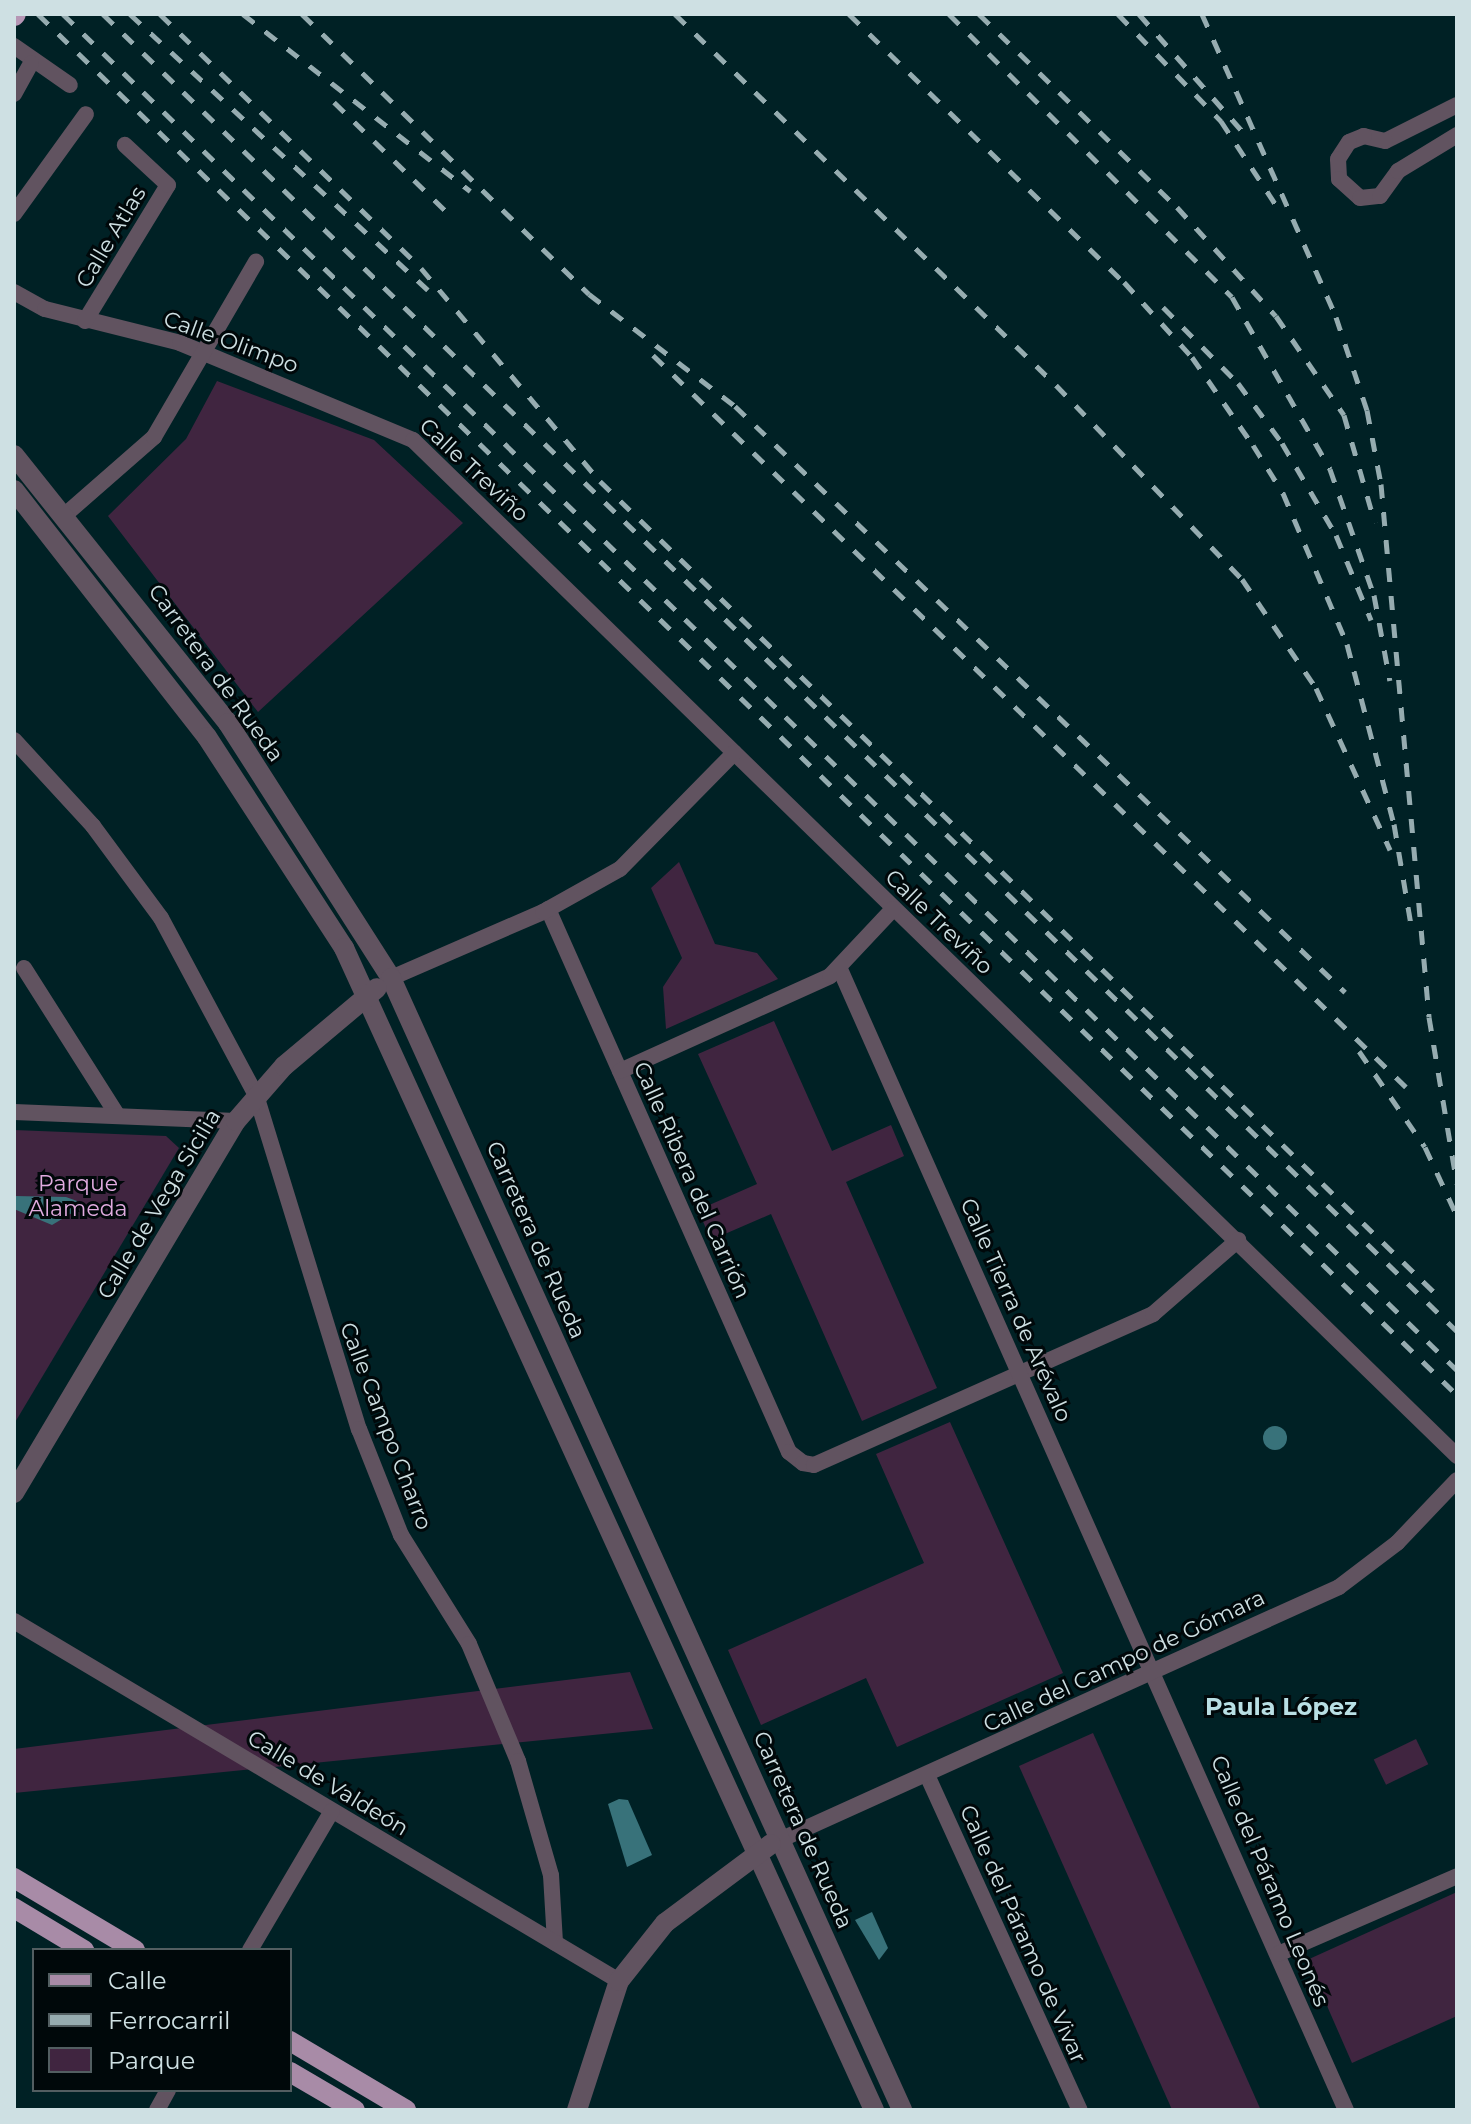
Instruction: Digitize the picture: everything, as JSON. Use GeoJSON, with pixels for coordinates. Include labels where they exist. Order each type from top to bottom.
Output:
{"type":"FeatureCollection","features":[{"type":"Feature","properties":{"kind":"main road"},"geometry":{"type":"LineString","coordinates":[[14,1878],[132,1948]]}},
{"type":"Feature","properties":{"kind":"main road"},"geometry":{"type":"LineString","coordinates":[[14,1908],[81,1948]]}},
{"type":"Feature","properties":{"kind":"main road"},"geometry":{"type":"LineString","coordinates":[[292,2042],[406,2110]]}},
{"type":"Feature","properties":{"kind":"main road"},"geometry":{"type":"LineString","coordinates":[[292,2073],[355,2110]]}},
{"type":"Feature","properties":{"kind":"street"},"geometry":{"type":"LineString","coordinates":[[14,46],[31,63],[70,85]]}},
{"type":"Feature","properties":{"kind":"street"},"geometry":{"type":"LineString","coordinates":[[14,94],[31,63]]}},
{"type":"Feature","properties":{"kind":"street"},"geometry":{"type":"LineString","coordinates":[[1457,105],[1385,141],[1364,136],[1349,142],[1338,159],[1339,179],[1360,198],[1380,196],[1398,171],[1457,135]]}},
{"type":"Feature","properties":{"kind":"street"},"geometry":{"type":"LineString","coordinates":[[14,214],[86,114]]}},
{"type":"Feature","properties":{"kind":"street","name":"Calle Atlas"},"geometry":{"type":"LineString","coordinates":[[85,321],[168,185],[125,145]]}},
{"type":"Feature","properties":{"kind":"street"},"geometry":{"type":"LineString","coordinates":[[66,514],[154,437],[256,262]]}},
{"type":"Feature","properties":{"kind":"street","name":"Calle Olimpo"},"geometry":{"type":"LineString","coordinates":[[14,292],[85,321],[204,355],[387,423]]}},
{"type":"Feature","properties":{"kind":"street","name":"Calle Treviño"},"geometry":{"type":"LineString","coordinates":[[387,423],[440,463],[893,909],[1238,1240],[1457,1456]]}},
{"type":"Feature","properties":{"kind":"street","name":"Carretera de Rueda"},"geometry":{"type":"LineString","coordinates":[[14,455],[66,514],[228,723],[391,978],[902,2110]]}},
{"type":"Feature","properties":{"kind":"street","name":"Carretera de Rueda"},"geometry":{"type":"LineString","coordinates":[[14,490],[207,737],[368,995],[760,1850],[874,2110]]}},
{"type":"Feature","properties":{"kind":"street","name":"Calle Campo Charro"},"geometry":{"type":"LineString","coordinates":[[14,740],[85,816],[161,918],[256,1095],[359,1429],[401,1535],[469,1644],[518,1761],[551,1875],[555,1943]]}},
{"type":"Feature","properties":{"kind":"street"},"geometry":{"type":"LineString","coordinates":[[391,978],[548,909],[620,869],[734,753]]}},
{"type":"Feature","properties":{"kind":"street","name":"Calle Ribera del Carrión"},"geometry":{"type":"LineString","coordinates":[[548,909],[789,1452],[803,1463],[814,1465],[1020,1373]]}},
{"type":"Feature","properties":{"kind":"street"},"geometry":{"type":"LineString","coordinates":[[620,1071],[799,994],[839,967],[893,909]]}},
{"type":"Feature","properties":{"kind":"street"},"geometry":{"type":"LineString","coordinates":[[17,963],[118,1116]]}},
{"type":"Feature","properties":{"kind":"street","name":"Calle Tierra de Arévalo"},"geometry":{"type":"LineString","coordinates":[[839,967],[1155,1670]]}},
{"type":"Feature","properties":{"kind":"street","name":"Calle de Vega Sicilia"},"geometry":{"type":"LineString","coordinates":[[14,1493],[236,1121],[256,1095],[391,978]]}},
{"type":"Feature","properties":{"kind":"street"},"geometry":{"type":"LineString","coordinates":[[14,1112],[236,1121]]}},
{"type":"Feature","properties":{"kind":"street"},"geometry":{"type":"LineString","coordinates":[[1020,1373],[1153,1314],[1238,1240]]}},
{"type":"Feature","properties":{"kind":"street","name":"Calle del Campo de Gómara"},"geometry":{"type":"LineString","coordinates":[[782,1839],[1339,1587],[1397,1543],[1457,1480]]}},
{"type":"Feature","properties":{"kind":"street","name":"Calle de Valdeón"},"geometry":{"type":"LineString","coordinates":[[14,1621],[619,1981]]}},
{"type":"Feature","properties":{"kind":"street","name":"Calle del Páramo Leonés"},"geometry":{"type":"LineString","coordinates":[[1155,1670],[1346,2110]]}},
{"type":"Feature","properties":{"kind":"street","name":"Calle del Páramo de Vivar"},"geometry":{"type":"LineString","coordinates":[[927,1775],[1080,2110]]}},
{"type":"Feature","properties":{"kind":"street"},"geometry":{"type":"LineString","coordinates":[[251,1948],[332,1811]]}},
{"type":"Feature","properties":{"kind":"street"},"geometry":{"type":"LineString","coordinates":[[577,2110],[619,1981],[665,1923],[760,1850],[782,1839]]}},
{"type":"Feature","properties":{"kind":"street"},"geometry":{"type":"LineString","coordinates":[[1278,1954],[1457,1876]]}},
{"type":"Feature","properties":{"kind":"street"},"geometry":{"type":"LineString","coordinates":[[157,2110],[167,2092]]}},
{"type":"Feature","properties":{"kind":"green space"},"geometry":{"type":"Polygon","coordinates":[[[217,381],[374,440],[463,523],[258,712],[108,516],[186,439],[217,381]]]}},
{"type":"Feature","properties":{"kind":"green space"},"geometry":{"type":"Polygon","coordinates":[[[679,862],[715,944],[757,953],[778,979],[666,1029],[663,987],[682,958],[651,888],[679,862]]]}},
{"type":"Feature","properties":{"kind":"green space"},"geometry":{"type":"Polygon","coordinates":[[[774,1021],[832,1151],[891,1125],[904,1156],[846,1182],[937,1388],[862,1421],[771,1214],[711,1240],[698,1210],[757,1184],[698,1054],[774,1021]]]}},
{"type":"Feature","properties":{"kind":"green space","name":"Parque Alameda"},"geometry":{"type":"Polygon","coordinates":[[[14,1130],[166,1136],[179,1148],[14,1424],[14,1130]]]}},
{"type":"Feature","properties":{"kind":"green space"},"geometry":{"type":"Polygon","coordinates":[[[950,1422],[1063,1673],[897,1747],[866,1678],[761,1725],[728,1650],[924,1563],[876,1454],[950,1422]]]}},
{"type":"Feature","properties":{"kind":"green space"},"geometry":{"type":"Polygon","coordinates":[[[630,1672],[653,1729],[14,1793],[14,1749],[630,1672]]]}},
{"type":"Feature","properties":{"kind":"green space"},"geometry":{"type":"Polygon","coordinates":[[[1093,1733],[1261,2109],[1172,2110],[1019,1766],[1093,1733]]]}},
{"type":"Feature","properties":{"kind":"green space"},"geometry":{"type":"Polygon","coordinates":[[[1416,1739],[1428,1764],[1386,1785],[1374,1760],[1416,1739]]]}},
{"type":"Feature","properties":{"kind":"green space"},"geometry":{"type":"Polygon","coordinates":[[[1457,1892],[1457,2016],[1352,2063],[1307,1960],[1457,1892]]]}},
{"type":"Feature","properties":{"kind":"water"},"geometry":{"type":"Polygon","coordinates":[[[14,1196],[66,1197],[77,1201],[77,1210],[52,1225],[14,1209],[14,1196]]]}},
{"type":"Feature","properties":{"kind":"water"},"geometry":{"type":"Polygon","coordinates":[[[1275,1426],[1284,1429],[1287,1438],[1284,1447],[1275,1450],[1266,1447],[1263,1438],[1266,1429],[1275,1426]]]}},
{"type":"Feature","properties":{"kind":"water"},"geometry":{"type":"Polygon","coordinates":[[[619,1799],[628,1800],[652,1855],[627,1867],[608,1804],[619,1799]]]}},
{"type":"Feature","properties":{"kind":"water"},"geometry":{"type":"Polygon","coordinates":[[[872,1912],[888,1948],[879,1960],[855,1920],[872,1912]]]}},
{"type":"Feature","properties":{"kind":"railway"},"geometry":{"type":"LineString","coordinates":[[38,14],[1457,1395]]}},
{"type":"Feature","properties":{"kind":"railway"},"geometry":{"type":"LineString","coordinates":[[63,14],[1457,1370]]}},
{"type":"Feature","properties":{"kind":"railway"},"geometry":{"type":"LineString","coordinates":[[103,14],[1457,1331]]}},
{"type":"Feature","properties":{"kind":"railway"},"geometry":{"type":"LineString","coordinates":[[130,14],[428,290]]}},
{"type":"Feature","properties":{"kind":"railway"},"geometry":{"type":"LineString","coordinates":[[160,14],[421,268],[600,481],[1436,1294]]}},
{"type":"Feature","properties":{"kind":"railway"},"geometry":{"type":"LineString","coordinates":[[243,14],[470,191]]}},
{"type":"Feature","properties":{"kind":"railway"},"geometry":{"type":"LineString","coordinates":[[302,14],[589,294],[735,406],[1345,992]]}},
{"type":"Feature","properties":{"kind":"railway"},"geometry":{"type":"LineString","coordinates":[[675,14],[1056,385],[1242,579],[1316,688],[1390,850]]}},
{"type":"Feature","properties":{"kind":"railway"},"geometry":{"type":"LineString","coordinates":[[849,14],[1124,282],[1192,357],[1283,493],[1347,644],[1394,824],[1411,924]]}},
{"type":"Feature","properties":{"kind":"railway"},"geometry":{"type":"LineString","coordinates":[[949,14],[1232,297],[1330,469],[1374,595],[1390,681]]}},
{"type":"Feature","properties":{"kind":"railway"},"geometry":{"type":"LineString","coordinates":[[979,14],[1177,207],[1276,316],[1344,415],[1375,523]]}},
{"type":"Feature","properties":{"kind":"railway"},"geometry":{"type":"LineString","coordinates":[[1118,14],[1221,121],[1280,211]]}},
{"type":"Feature","properties":{"kind":"railway"},"geometry":{"type":"LineString","coordinates":[[1139,14],[1242,131]]}},
{"type":"Feature","properties":{"kind":"railway"},"geometry":{"type":"LineString","coordinates":[[1202,14],[1336,317],[1367,410],[1381,484],[1429,1017],[1457,1184]]}},
{"type":"Feature","properties":{"kind":"railway"},"geometry":{"type":"LineString","coordinates":[[334,102],[454,219]]}},
{"type":"Feature","properties":{"kind":"railway"},"geometry":{"type":"LineString","coordinates":[[1163,307],[1238,383],[1282,443],[1336,535],[1371,620]]}},
{"type":"Feature","properties":{"kind":"railway"},"geometry":{"type":"LineString","coordinates":[[653,355],[1406,1087]]}},
{"type":"Feature","properties":{"kind":"railway"},"geometry":{"type":"LineString","coordinates":[[1359,1051],[1425,1147],[1457,1216]]}},
{"type":"Feature","properties":{"kind":"district","name":"Paula López"},"geometry":{"type":"Point","coordinates":[1281,1707]}}]}
